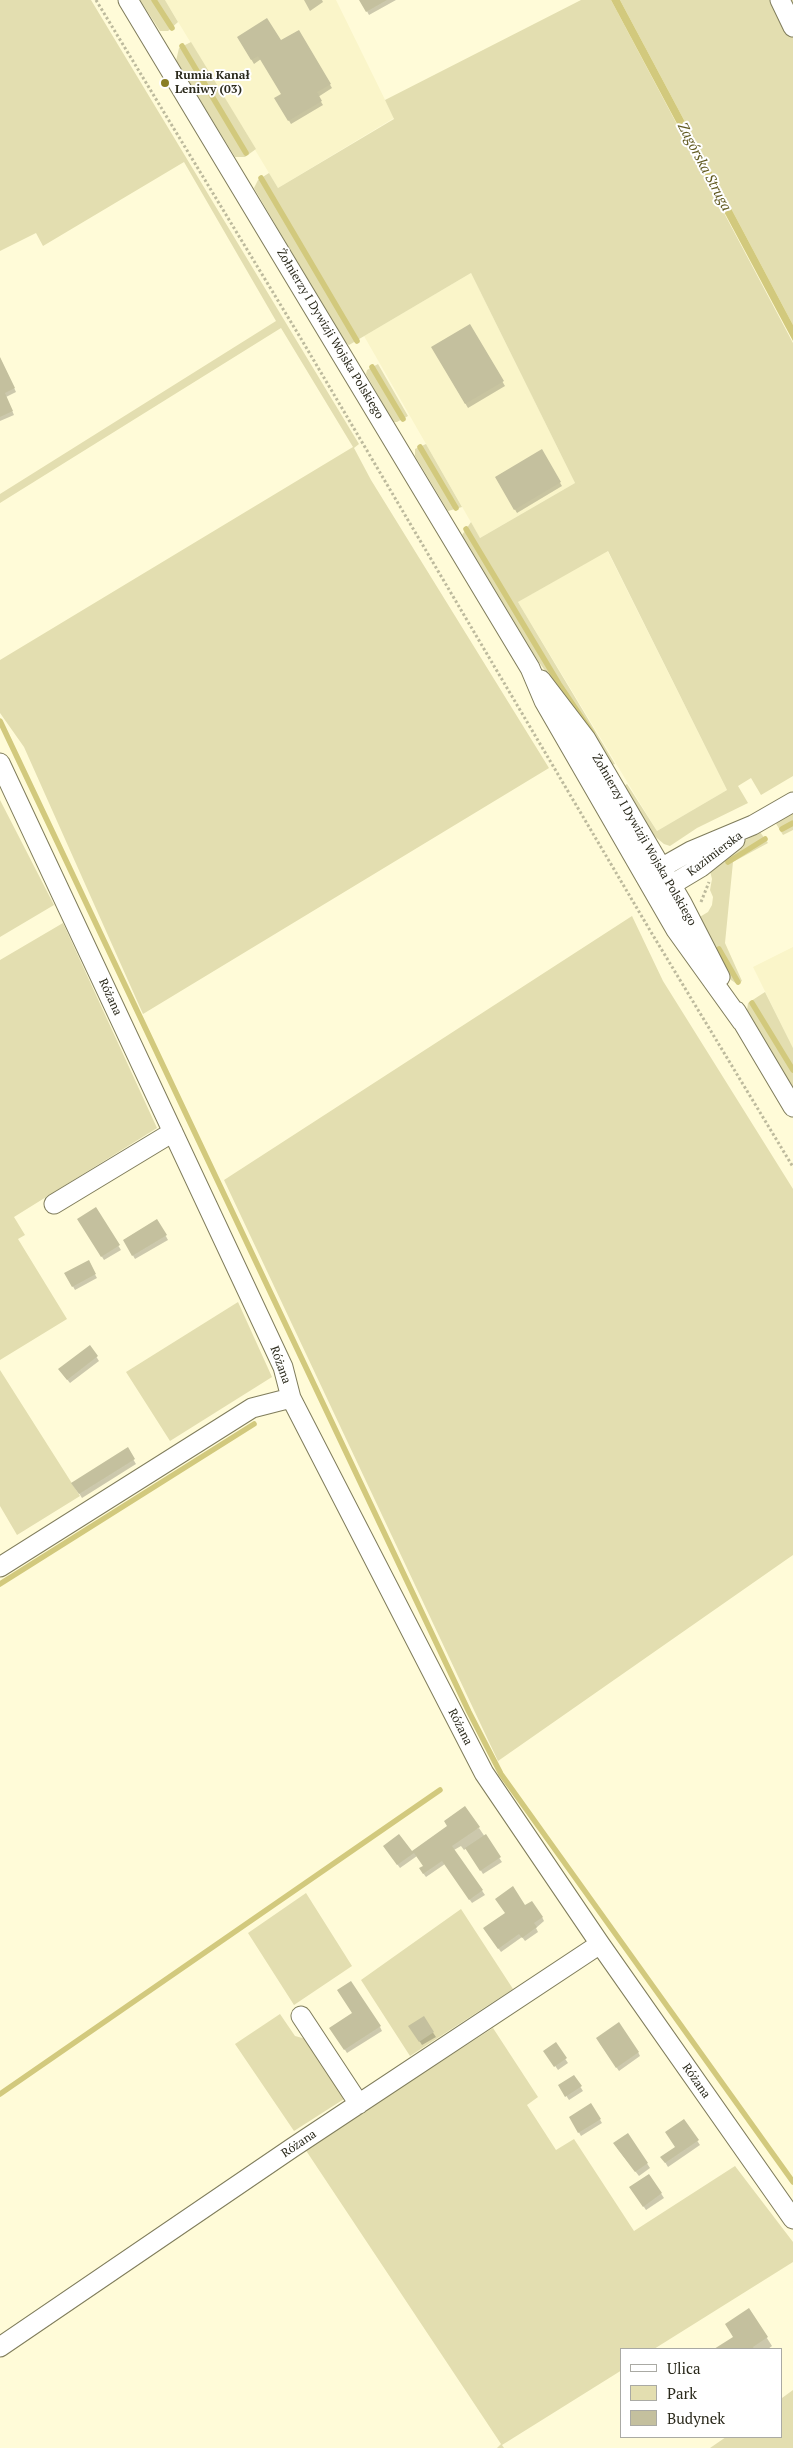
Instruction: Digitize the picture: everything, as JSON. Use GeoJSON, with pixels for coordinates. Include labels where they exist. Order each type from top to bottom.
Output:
{"type":"FeatureCollection","features":[{"type":"Feature","properties":{"kind":"street","name":"Żołnierzy I Dywizji Wojska Polskiego"},"geometry":{"type":"LineString","coordinates":[[128,0],[530,668],[544,701],[650,886],[690,951],[742,1022]]}},
{"type":"Feature","properties":{"kind":"street"},"geometry":{"type":"LineString","coordinates":[[780,0],[793,27]]}},
{"type":"Feature","properties":{"kind":"street","name":"Żołnierzy I Dywizji Wojska Polskiego"},"geometry":{"type":"LineString","coordinates":[[530,668],[554,694],[586,739],[703,943],[742,1022],[793,1107]]}},
{"type":"Feature","properties":{"kind":"street","name":"Różana"},"geometry":{"type":"LineString","coordinates":[[0,763],[283,1367],[291,1398],[484,1773],[600,1944],[793,2219]]}},
{"type":"Feature","properties":{"kind":"street","name":"Kazimierska"},"geometry":{"type":"LineString","coordinates":[[650,886],[661,868],[691,851],[753,825],[793,802]]}},
{"type":"Feature","properties":{"kind":"street","name":"Kazimierska"},"geometry":{"type":"LineString","coordinates":[[650,886],[671,885],[701,867],[753,825]]}},
{"type":"Feature","properties":{"kind":"street"},"geometry":{"type":"LineString","coordinates":[[54,1204],[173,1132]]}},
{"type":"Feature","properties":{"kind":"street"},"geometry":{"type":"LineString","coordinates":[[0,1567],[252,1408],[291,1398]]}},
{"type":"Feature","properties":{"kind":"street","name":"Różana"},"geometry":{"type":"LineString","coordinates":[[0,2348],[359,2104],[600,1944]]}},
{"type":"Feature","properties":{"kind":"street"},"geometry":{"type":"LineString","coordinates":[[301,2016],[359,2104]]}},
{"type":"Feature","properties":{"kind":"path"},"geometry":{"type":"LineString","coordinates":[[96,0],[305,346],[651,932],[793,1167]]}},
{"type":"Feature","properties":{"kind":"path"},"geometry":{"type":"LineString","coordinates":[[694,908],[704,896],[709,885],[708,875]]}},
{"type":"Feature","properties":{"kind":"shaded area"},"geometry":{"type":"Polygon","coordinates":[[[165,0],[336,0],[394,118],[278,188],[165,0]]]}},
{"type":"Feature","properties":{"kind":"shaded area"},"geometry":{"type":"Polygon","coordinates":[[[471,273],[575,483],[480,538],[364,336],[471,273]]]}},
{"type":"Feature","properties":{"kind":"shaded area"},"geometry":{"type":"Polygon","coordinates":[[[607,550],[727,790],[657,831],[518,602],[607,550]]]}},
{"type":"Feature","properties":{"kind":"shaded area"},"geometry":{"type":"Polygon","coordinates":[[[793,947],[793,1048],[753,967],[793,947]]]}},
{"type":"Feature","properties":{"kind":"green space"},"geometry":{"type":"Polygon","coordinates":[[[0,0],[91,0],[359,444],[354,448],[371,480],[549,768],[143,1014],[24,747],[0,713],[0,660],[353,447],[281,328],[0,503],[0,494],[276,321],[184,162],[43,246],[36,233],[0,251],[0,0]]]}},
{"type":"Feature","properties":{"kind":"green space"},"geometry":{"type":"Polygon","coordinates":[[[140,0],[165,0],[178,22],[168,31],[160,31],[140,0]]]}},
{"type":"Feature","properties":{"kind":"green space"},"geometry":{"type":"Polygon","coordinates":[[[581,0],[611,0],[793,343],[793,776],[761,795],[751,778],[738,786],[748,803],[697,828],[670,846],[664,844],[652,834],[624,786],[627,784],[657,831],[727,790],[608,551],[518,602],[615,764],[612,765],[536,658],[462,535],[471,522],[480,538],[575,483],[471,273],[349,345],[343,340],[254,188],[258,180],[269,173],[278,188],[394,119],[385,100],[581,0]]]}},
{"type":"Feature","properties":{"kind":"green space"},"geometry":{"type":"Polygon","coordinates":[[[620,0],[793,0],[793,325],[708,165],[620,0]]]}},
{"type":"Feature","properties":{"kind":"green space"},"geometry":{"type":"Polygon","coordinates":[[[191,42],[256,149],[245,157],[235,157],[176,61],[179,48],[191,42]]]}},
{"type":"Feature","properties":{"kind":"green space"},"geometry":{"type":"Polygon","coordinates":[[[378,364],[408,416],[397,422],[393,422],[366,374],[367,370],[378,364]]]}},
{"type":"Feature","properties":{"kind":"green space"},"geometry":{"type":"Polygon","coordinates":[[[426,444],[462,507],[448,511],[415,456],[415,449],[426,444]]]}},
{"type":"Feature","properties":{"kind":"green space"},"geometry":{"type":"Polygon","coordinates":[[[0,800],[54,905],[0,937],[0,800]]]}},
{"type":"Feature","properties":{"kind":"green space"},"geometry":{"type":"Polygon","coordinates":[[[793,812],[793,830],[783,835],[775,822],[793,812]]]}},
{"type":"Feature","properties":{"kind":"green space"},"geometry":{"type":"Polygon","coordinates":[[[760,832],[768,843],[733,862],[725,943],[742,981],[737,984],[731,980],[698,918],[708,912],[712,905],[713,897],[710,890],[712,879],[710,871],[739,844],[760,832]]]}},
{"type":"Feature","properties":{"kind":"green space"},"geometry":{"type":"Polygon","coordinates":[[[632,916],[663,981],[793,1189],[793,1555],[498,1761],[224,1180],[632,916]]]}},
{"type":"Feature","properties":{"kind":"green space"},"geometry":{"type":"Polygon","coordinates":[[[63,923],[157,1128],[14,1217],[25,1235],[18,1239],[67,1319],[0,1360],[0,960],[63,923]]]}},
{"type":"Feature","properties":{"kind":"green space"},"geometry":{"type":"Polygon","coordinates":[[[765,992],[793,1048],[793,1088],[747,1010],[748,1003],[765,992]]]}},
{"type":"Feature","properties":{"kind":"green space"},"geometry":{"type":"Polygon","coordinates":[[[238,1302],[272,1377],[170,1441],[126,1372],[238,1302]]]}},
{"type":"Feature","properties":{"kind":"green space"},"geometry":{"type":"Polygon","coordinates":[[[0,1370],[80,1496],[17,1535],[0,1506],[0,1370]]]}},
{"type":"Feature","properties":{"kind":"green space"},"geometry":{"type":"Polygon","coordinates":[[[306,1893],[352,1966],[294,2005],[248,1933],[306,1893]]]}},
{"type":"Feature","properties":{"kind":"green space"},"geometry":{"type":"Polygon","coordinates":[[[461,1909],[513,1989],[410,2056],[361,1980],[461,1909]]]}},
{"type":"Feature","properties":{"kind":"green space"},"geometry":{"type":"Polygon","coordinates":[[[280,2014],[295,2036],[306,2039],[344,2099],[294,2131],[235,2044],[280,2014]]]}},
{"type":"Feature","properties":{"kind":"green space"},"geometry":{"type":"Polygon","coordinates":[[[493,2028],[538,2097],[527,2105],[556,2150],[574,2139],[634,2231],[735,2166],[793,2242],[793,2262],[656,2348],[620,2348],[620,2371],[502,2445],[504,2448],[497,2448],[501,2444],[305,2149],[493,2028]]]}},
{"type":"Feature","properties":{"kind":"green space"},"geometry":{"type":"Polygon","coordinates":[[[793,2390],[793,2448],[710,2448],[725,2438],[783,2438],[783,2397],[793,2390]]]}},
{"type":"Feature","properties":{"kind":"water","name":"Zagórska Struga"},"geometry":{"type":"Polygon","coordinates":[[[611,0],[620,0],[793,325],[793,341],[611,0]]]}},
{"type":"Feature","properties":{"kind":"building"},"geometry":{"type":"Polygon","coordinates":[[[359,0],[387,0],[366,12],[359,0]]]}},
{"type":"Feature","properties":{"kind":"building"},"geometry":{"type":"Polygon","coordinates":[[[267,18],[281,40],[299,30],[331,84],[317,92],[322,101],[288,121],[274,98],[281,94],[258,56],[251,60],[237,37],[267,18]]]}},
{"type":"Feature","properties":{"kind":"building"},"geometry":{"type":"Polygon","coordinates":[[[470,324],[504,381],[465,404],[431,347],[470,324]]]}},
{"type":"Feature","properties":{"kind":"building"},"geometry":{"type":"Polygon","coordinates":[[[0,357],[15,388],[5,393],[13,411],[0,417],[0,357]]]}},
{"type":"Feature","properties":{"kind":"building"},"geometry":{"type":"Polygon","coordinates":[[[542,449],[561,482],[514,510],[495,477],[542,449]]]}},
{"type":"Feature","properties":{"kind":"building"},"geometry":{"type":"Polygon","coordinates":[[[96,1207],[120,1245],[101,1257],[77,1219],[96,1207]]]}},
{"type":"Feature","properties":{"kind":"building"},"geometry":{"type":"Polygon","coordinates":[[[157,1219],[167,1235],[132,1256],[123,1240],[157,1219]]]}},
{"type":"Feature","properties":{"kind":"building"},"geometry":{"type":"Polygon","coordinates":[[[89,1260],[96,1274],[72,1287],[64,1273],[89,1260]]]}},
{"type":"Feature","properties":{"kind":"building"},"geometry":{"type":"Polygon","coordinates":[[[90,1345],[98,1356],[67,1380],[58,1369],[90,1345]]]}},
{"type":"Feature","properties":{"kind":"building"},"geometry":{"type":"Polygon","coordinates":[[[128,1447],[135,1459],[79,1494],[71,1483],[128,1447]]]}},
{"type":"Feature","properties":{"kind":"building"},"geometry":{"type":"Polygon","coordinates":[[[465,1806],[480,1827],[452,1846],[483,1890],[469,1900],[442,1861],[423,1874],[419,1868],[423,1866],[414,1853],[397,1865],[383,1846],[399,1834],[412,1851],[447,1826],[444,1821],[465,1806]]]}},
{"type":"Feature","properties":{"kind":"building"},"geometry":{"type":"Polygon","coordinates":[[[486,1834],[501,1857],[480,1871],[465,1848],[486,1834]]]}},
{"type":"Feature","properties":{"kind":"building"},"geometry":{"type":"Polygon","coordinates":[[[513,1886],[525,1905],[532,1901],[543,1917],[534,1923],[537,1927],[522,1938],[519,1934],[498,1949],[483,1928],[505,1913],[495,1899],[513,1886]]]}},
{"type":"Feature","properties":{"kind":"building"},"geometry":{"type":"Polygon","coordinates":[[[351,1981],[381,2026],[344,2050],[329,2028],[352,2013],[337,1990],[351,1981]]]}},
{"type":"Feature","properties":{"kind":"building"},"geometry":{"type":"Polygon","coordinates":[[[424,2016],[434,2032],[419,2042],[408,2026],[424,2016]]]}},
{"type":"Feature","properties":{"kind":"building"},"geometry":{"type":"Polygon","coordinates":[[[619,2022],[639,2052],[616,2068],[596,2038],[619,2022]]]}},
{"type":"Feature","properties":{"kind":"building"},"geometry":{"type":"Polygon","coordinates":[[[556,2042],[567,2058],[554,2067],[543,2051],[556,2042]]]}},
{"type":"Feature","properties":{"kind":"building"},"geometry":{"type":"Polygon","coordinates":[[[574,2075],[582,2086],[565,2097],[558,2085],[574,2075]]]}},
{"type":"Feature","properties":{"kind":"building"},"geometry":{"type":"Polygon","coordinates":[[[591,2103],[601,2119],[578,2133],[569,2117],[591,2103]]]}},
{"type":"Feature","properties":{"kind":"building"},"geometry":{"type":"Polygon","coordinates":[[[684,2119],[699,2140],[665,2163],[660,2157],[675,2147],[665,2132],[684,2119]]]}},
{"type":"Feature","properties":{"kind":"building"},"geometry":{"type":"Polygon","coordinates":[[[628,2133],[648,2163],[635,2172],[613,2143],[628,2133]]]}},
{"type":"Feature","properties":{"kind":"building"},"geometry":{"type":"Polygon","coordinates":[[[649,2174],[662,2193],[643,2207],[629,2187],[649,2174]]]}},
{"type":"Feature","properties":{"kind":"building"},"geometry":{"type":"Polygon","coordinates":[[[749,2308],[768,2337],[754,2348],[716,2348],[733,2337],[725,2324],[749,2308]]]}},
{"type":"Feature","properties":{"kind":"waterway"},"geometry":{"type":"LineString","coordinates":[[154,0],[172,28]]}},
{"type":"Feature","properties":{"kind":"waterway"},"geometry":{"type":"LineString","coordinates":[[182,46],[246,153]]}},
{"type":"Feature","properties":{"kind":"waterway"},"geometry":{"type":"LineString","coordinates":[[261,178],[357,341]]}},
{"type":"Feature","properties":{"kind":"waterway"},"geometry":{"type":"LineString","coordinates":[[372,367],[403,419]]}},
{"type":"Feature","properties":{"kind":"waterway"},"geometry":{"type":"LineString","coordinates":[[420,447],[456,508]]}},
{"type":"Feature","properties":{"kind":"waterway"},"geometry":{"type":"LineString","coordinates":[[466,529],[559,684],[592,733]]}},
{"type":"Feature","properties":{"kind":"waterway"},"geometry":{"type":"LineString","coordinates":[[0,721],[469,1712],[501,1774],[793,2182]]}},
{"type":"Feature","properties":{"kind":"waterway"},"geometry":{"type":"LineString","coordinates":[[782,829],[793,823]]}},
{"type":"Feature","properties":{"kind":"waterway"},"geometry":{"type":"LineString","coordinates":[[728,862],[765,839]]}},
{"type":"Feature","properties":{"kind":"waterway"},"geometry":{"type":"LineString","coordinates":[[719,949],[738,982]]}},
{"type":"Feature","properties":{"kind":"waterway"},"geometry":{"type":"LineString","coordinates":[[752,1003],[793,1070]]}},
{"type":"Feature","properties":{"kind":"waterway"},"geometry":{"type":"LineString","coordinates":[[0,1584],[254,1424]]}},
{"type":"Feature","properties":{"kind":"waterway"},"geometry":{"type":"LineString","coordinates":[[0,2094],[440,1790]]}},
{"type":"Feature","properties":{"kind":"place","name":"Rumia Kanał Leniwy (03)"},"geometry":{"type":"Point","coordinates":[165,83]}}]}
